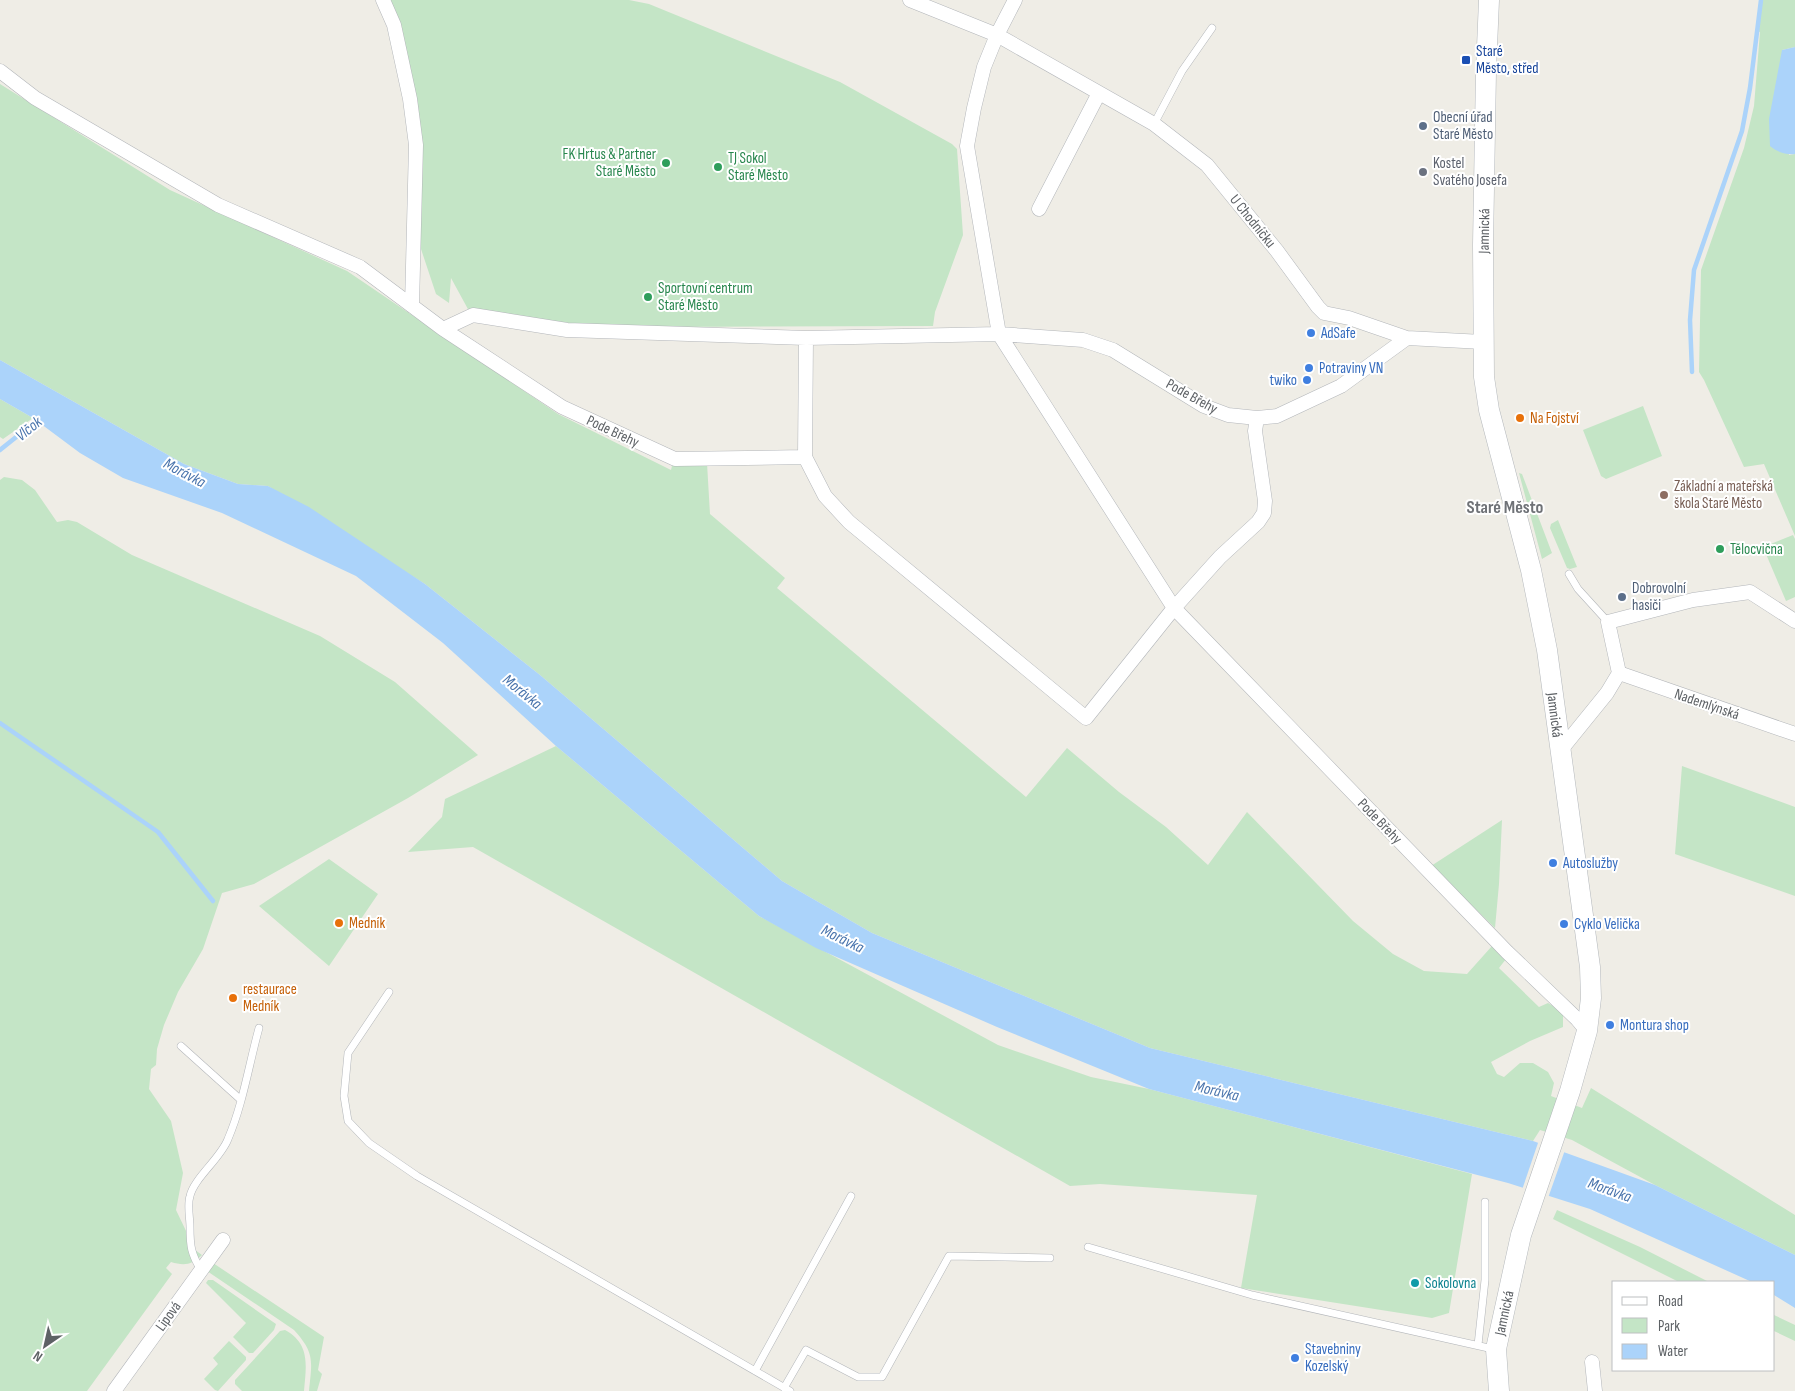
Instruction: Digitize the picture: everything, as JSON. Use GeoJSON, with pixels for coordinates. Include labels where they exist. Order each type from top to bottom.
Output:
{"type":"FeatureCollection","features":[{"type":"Feature","properties":{"kind":"main road","name":"Jamnická"},"geometry":{"type":"LineString","coordinates":[[1489,0],[1486,71],[1484,377],[1489,410],[1532,570],[1547,650],[1590,967],[1591,998],[1587,1031],[1570,1091],[1521,1235],[1487,1347],[1500,1391]]}},
{"type":"Feature","properties":{"kind":"street"},"geometry":{"type":"LineString","coordinates":[[383,0],[394,25],[410,98],[416,145],[412,306]]}},
{"type":"Feature","properties":{"kind":"street","name":"U Chodníčku"},"geometry":{"type":"LineString","coordinates":[[910,0],[997,35],[1154,124],[1207,164],[1324,313],[1349,318],[1407,338]]}},
{"type":"Feature","properties":{"kind":"street"},"geometry":{"type":"LineString","coordinates":[[999,334],[967,146],[984,67],[997,35],[1016,0]]}},
{"type":"Feature","properties":{"kind":"street","name":"Pode Břehy"},"geometry":{"type":"LineString","coordinates":[[0,71],[34,98],[218,205],[360,267],[443,328],[562,407],[675,459],[805,457]]}},
{"type":"Feature","properties":{"kind":"street"},"geometry":{"type":"LineString","coordinates":[[1038,209],[1099,92]]}},
{"type":"Feature","properties":{"kind":"street","name":"Pode Břehy"},"geometry":{"type":"LineString","coordinates":[[443,328],[473,315],[567,330],[806,338],[999,334],[1083,340],[1113,350],[1204,406],[1228,415],[1257,418]]}},
{"type":"Feature","properties":{"kind":"street","name":"Pode Břehy"},"geometry":{"type":"LineString","coordinates":[[999,334],[1174,608],[1507,952],[1577,1019],[1587,1031]]}},
{"type":"Feature","properties":{"kind":"street"},"geometry":{"type":"LineString","coordinates":[[806,338],[805,457],[825,496],[849,522],[1086,718],[1174,608],[1220,557],[1258,522],[1264,513],[1265,501],[1255,431],[1257,418],[1277,416],[1341,386],[1407,338],[1483,342]]}},
{"type":"Feature","properties":{"kind":"street"},"geometry":{"type":"LineString","coordinates":[[1560,751],[1607,693],[1619,673],[1608,622],[1693,600],[1750,592],[1795,622]]}},
{"type":"Feature","properties":{"kind":"street","name":"Nademlýnská"},"geometry":{"type":"LineString","coordinates":[[1619,673],[1795,734]]}},
{"type":"Feature","properties":{"kind":"street","name":"Lipová"},"geometry":{"type":"LineString","coordinates":[[114,1391],[223,1240]]}},
{"type":"Feature","properties":{"kind":"street"},"geometry":{"type":"LineString","coordinates":[[1592,1362],[1595,1391]]}},
{"type":"Feature","properties":{"kind":"lane"},"geometry":{"type":"LineString","coordinates":[[1154,124],[1182,71],[1212,28]]}},
{"type":"Feature","properties":{"kind":"lane"},"geometry":{"type":"LineString","coordinates":[[1569,574],[1578,589],[1608,622]]}},
{"type":"Feature","properties":{"kind":"lane"},"geometry":{"type":"LineString","coordinates":[[389,992],[348,1054],[344,1096],[348,1121],[369,1143],[417,1176],[787,1390],[806,1350],[858,1377],[882,1377],[949,1256],[1050,1258]]}},
{"type":"Feature","properties":{"kind":"lane"},"geometry":{"type":"LineString","coordinates":[[201,1270],[190,1246],[190,1196],[225,1145],[240,1100],[259,1028]]}},
{"type":"Feature","properties":{"kind":"lane"},"geometry":{"type":"LineString","coordinates":[[181,1046],[240,1100]]}},
{"type":"Feature","properties":{"kind":"lane"},"geometry":{"type":"LineString","coordinates":[[755,1371],[852,1196]]}},
{"type":"Feature","properties":{"kind":"lane"},"geometry":{"type":"LineString","coordinates":[[1088,1247],[1252,1295],[1487,1347],[1485,1202]]}},
{"type":"Feature","properties":{"kind":"green space","name":"TJ Sokol Staré Město"},"geometry":{"type":"Polygon","coordinates":[[[385,0],[629,0],[649,4],[840,82],[952,144],[957,149],[963,235],[935,312],[933,326],[645,327],[585,325],[469,311],[451,278],[449,303],[436,294],[419,243],[421,150],[385,0]]]}},
{"type":"Feature","properties":{"kind":"green space"},"geometry":{"type":"Polygon","coordinates":[[[1761,0],[1795,0],[1795,47],[1782,50],[1789,155],[1795,154],[1795,536],[1764,464],[1744,467],[1699,372],[1701,270],[1744,148],[1754,106],[1760,32],[1757,31],[1761,0]]]}},
{"type":"Feature","properties":{"kind":"green space"},"geometry":{"type":"Polygon","coordinates":[[[0,84],[170,190],[347,271],[558,414],[671,470],[673,462],[707,463],[710,514],[785,578],[777,588],[1026,797],[1067,748],[1119,792],[1166,827],[1208,865],[1247,812],[1353,921],[1393,954],[1424,971],[1467,974],[1492,946],[1506,959],[1499,968],[1539,1007],[1548,1003],[1563,1012],[1563,1027],[1530,1041],[1491,1062],[1497,1074],[1504,1077],[1520,1063],[1533,1063],[1548,1072],[1554,1083],[1551,1096],[1582,1108],[1591,1088],[1795,1215],[1795,1255],[1655,1185],[1572,1140],[1540,1130],[1533,1141],[1150,1048],[872,933],[782,881],[540,675],[425,584],[268,486],[238,484],[184,464],[0,360],[0,84]]]}},
{"type":"Feature","properties":{"kind":"green space"},"geometry":{"type":"Polygon","coordinates":[[[0,399],[33,418],[3,439],[0,437],[0,399]]]}},
{"type":"Feature","properties":{"kind":"green space"},"geometry":{"type":"Polygon","coordinates":[[[1643,406],[1662,456],[1606,479],[1601,476],[1583,430],[1643,406]]]}},
{"type":"Feature","properties":{"kind":"green space"},"geometry":{"type":"Polygon","coordinates":[[[1519,473],[1522,474],[1552,553],[1542,559],[1519,473]]]}},
{"type":"Feature","properties":{"kind":"green space"},"geometry":{"type":"Polygon","coordinates":[[[4,477],[22,480],[35,490],[57,522],[68,520],[77,522],[132,555],[320,636],[395,682],[478,755],[408,798],[254,884],[222,893],[203,949],[178,992],[164,1025],[157,1049],[156,1065],[151,1069],[149,1089],[171,1121],[183,1173],[176,1210],[187,1233],[188,1245],[202,1255],[188,1264],[171,1262],[166,1268],[172,1274],[87,1391],[0,1391],[0,480],[4,477]]]}},
{"type":"Feature","properties":{"kind":"green space"},"geometry":{"type":"Polygon","coordinates":[[[1558,520],[1577,567],[1567,568],[1550,528],[1551,524],[1558,520]]]}},
{"type":"Feature","properties":{"kind":"green space"},"geometry":{"type":"Polygon","coordinates":[[[1793,535],[1795,539],[1795,597],[1786,601],[1763,547],[1793,535]]]}},
{"type":"Feature","properties":{"kind":"green space"},"geometry":{"type":"Polygon","coordinates":[[[556,746],[759,916],[998,1045],[1091,1077],[1149,1089],[1472,1174],[1449,1313],[1432,1318],[1241,1288],[1257,1195],[1100,1184],[1070,1186],[473,847],[408,852],[442,817],[445,799],[556,746]]]}},
{"type":"Feature","properties":{"kind":"green space"},"geometry":{"type":"Polygon","coordinates":[[[1682,766],[1795,807],[1795,896],[1675,854],[1682,766]]]}},
{"type":"Feature","properties":{"kind":"green space"},"geometry":{"type":"Polygon","coordinates":[[[1502,820],[1499,884],[1495,928],[1431,866],[1502,820]]]}},
{"type":"Feature","properties":{"kind":"green space"},"geometry":{"type":"Polygon","coordinates":[[[329,859],[378,894],[329,966],[259,906],[329,859]]]}},
{"type":"Feature","properties":{"kind":"green space"},"geometry":{"type":"Polygon","coordinates":[[[1557,1210],[1640,1247],[1707,1281],[1677,1281],[1553,1219],[1557,1210]]]}},
{"type":"Feature","properties":{"kind":"green space"},"geometry":{"type":"Polygon","coordinates":[[[213,1263],[324,1337],[318,1370],[322,1374],[317,1391],[309,1391],[311,1365],[309,1351],[301,1338],[294,1330],[207,1271],[213,1263]]]}},
{"type":"Feature","properties":{"kind":"green space"},"geometry":{"type":"Polygon","coordinates":[[[208,1280],[213,1280],[276,1324],[274,1330],[253,1353],[249,1353],[233,1337],[246,1323],[206,1283],[208,1280]]]}},
{"type":"Feature","properties":{"kind":"green space"},"geometry":{"type":"Polygon","coordinates":[[[1775,1315],[1795,1325],[1795,1341],[1775,1331],[1775,1315]]]}},
{"type":"Feature","properties":{"kind":"green space"},"geometry":{"type":"Polygon","coordinates":[[[285,1330],[299,1342],[303,1349],[306,1365],[304,1391],[242,1391],[235,1384],[235,1380],[280,1331],[285,1330]]]}},
{"type":"Feature","properties":{"kind":"green space"},"geometry":{"type":"Polygon","coordinates":[[[229,1341],[246,1357],[246,1360],[218,1391],[204,1379],[218,1364],[213,1358],[229,1341]]]}},
{"type":"Feature","properties":{"kind":"water"},"geometry":{"type":"Polygon","coordinates":[[[1795,47],[1795,154],[1792,154],[1782,153],[1770,146],[1769,119],[1782,50],[1795,47]]]}},
{"type":"Feature","properties":{"kind":"water","name":"Morávka"},"geometry":{"type":"Polygon","coordinates":[[[0,360],[184,464],[238,484],[268,486],[309,507],[425,584],[540,675],[782,881],[872,933],[1150,1048],[1533,1141],[1655,1185],[1795,1255],[1795,1308],[1775,1296],[1775,1281],[1750,1281],[1590,1209],[1508,1183],[1149,1089],[997,1027],[816,948],[759,916],[556,746],[443,643],[356,576],[222,513],[123,478],[80,453],[33,418],[0,399],[0,360]]]}},
{"type":"Feature","properties":{"kind":"pier"},"geometry":{"type":"Polygon","coordinates":[[[1539,1140],[1565,1150],[1548,1198],[1522,1190],[1539,1140]]]}},
{"type":"Feature","properties":{"kind":"waterway"},"geometry":{"type":"LineString","coordinates":[[1692,372],[1690,320],[1694,270],[1742,131],[1750,88],[1761,0]]}},
{"type":"Feature","properties":{"kind":"waterway","name":"Vlčok"},"geometry":{"type":"LineString","coordinates":[[0,450],[40,418]]}},
{"type":"Feature","properties":{"kind":"waterway"},"geometry":{"type":"LineString","coordinates":[[0,723],[158,832],[213,901]]}},
{"type":"Feature","properties":{"kind":"place","name":"Staré Město, střed"},"geometry":{"type":"Point","coordinates":[1466,60]}},
{"type":"Feature","properties":{"kind":"place","name":"Obecní úřad Staré Město"},"geometry":{"type":"Point","coordinates":[1423,126]}},
{"type":"Feature","properties":{"kind":"place","name":"FK Hrtus & Partner Staré Město"},"geometry":{"type":"Point","coordinates":[666,163]}},
{"type":"Feature","properties":{"kind":"place","name":"TJ Sokol Staré Město"},"geometry":{"type":"Point","coordinates":[718,167]}},
{"type":"Feature","properties":{"kind":"place","name":"Kostel Svatého Josefa"},"geometry":{"type":"Point","coordinates":[1423,172]}},
{"type":"Feature","properties":{"kind":"place","name":"Sportovní centrum Staré Město"},"geometry":{"type":"Point","coordinates":[648,297]}},
{"type":"Feature","properties":{"kind":"place","name":"AdSafe"},"geometry":{"type":"Point","coordinates":[1311,333]}},
{"type":"Feature","properties":{"kind":"place","name":"Potraviny VN"},"geometry":{"type":"Point","coordinates":[1309,368]}},
{"type":"Feature","properties":{"kind":"place","name":"twiko"},"geometry":{"type":"Point","coordinates":[1307,380]}},
{"type":"Feature","properties":{"kind":"place","name":"Na Fojství"},"geometry":{"type":"Point","coordinates":[1520,418]}},
{"type":"Feature","properties":{"kind":"place","name":"Základní a mateřská škola Staré Město"},"geometry":{"type":"Point","coordinates":[1664,495]}},
{"type":"Feature","properties":{"kind":"place","name":"Tělocvična"},"geometry":{"type":"Point","coordinates":[1720,549]}},
{"type":"Feature","properties":{"kind":"place","name":"Dobrovolní hasiči"},"geometry":{"type":"Point","coordinates":[1622,597]}},
{"type":"Feature","properties":{"kind":"place","name":"Autoslužby"},"geometry":{"type":"Point","coordinates":[1553,863]}},
{"type":"Feature","properties":{"kind":"place","name":"Medník"},"geometry":{"type":"Point","coordinates":[339,923]}},
{"type":"Feature","properties":{"kind":"place","name":"Cyklo Velička"},"geometry":{"type":"Point","coordinates":[1564,924]}},
{"type":"Feature","properties":{"kind":"place","name":"restaurace Medník"},"geometry":{"type":"Point","coordinates":[233,998]}},
{"type":"Feature","properties":{"kind":"place","name":"Montura shop"},"geometry":{"type":"Point","coordinates":[1610,1025]}},
{"type":"Feature","properties":{"kind":"place","name":"Sokolovna"},"geometry":{"type":"Point","coordinates":[1415,1283]}},
{"type":"Feature","properties":{"kind":"place","name":"Stavebniny Kozelský"},"geometry":{"type":"Point","coordinates":[1295,1358]}},
{"type":"Feature","properties":{"kind":"district","name":"Staré Město"},"geometry":{"type":"Point","coordinates":[1505,507]}}]}
